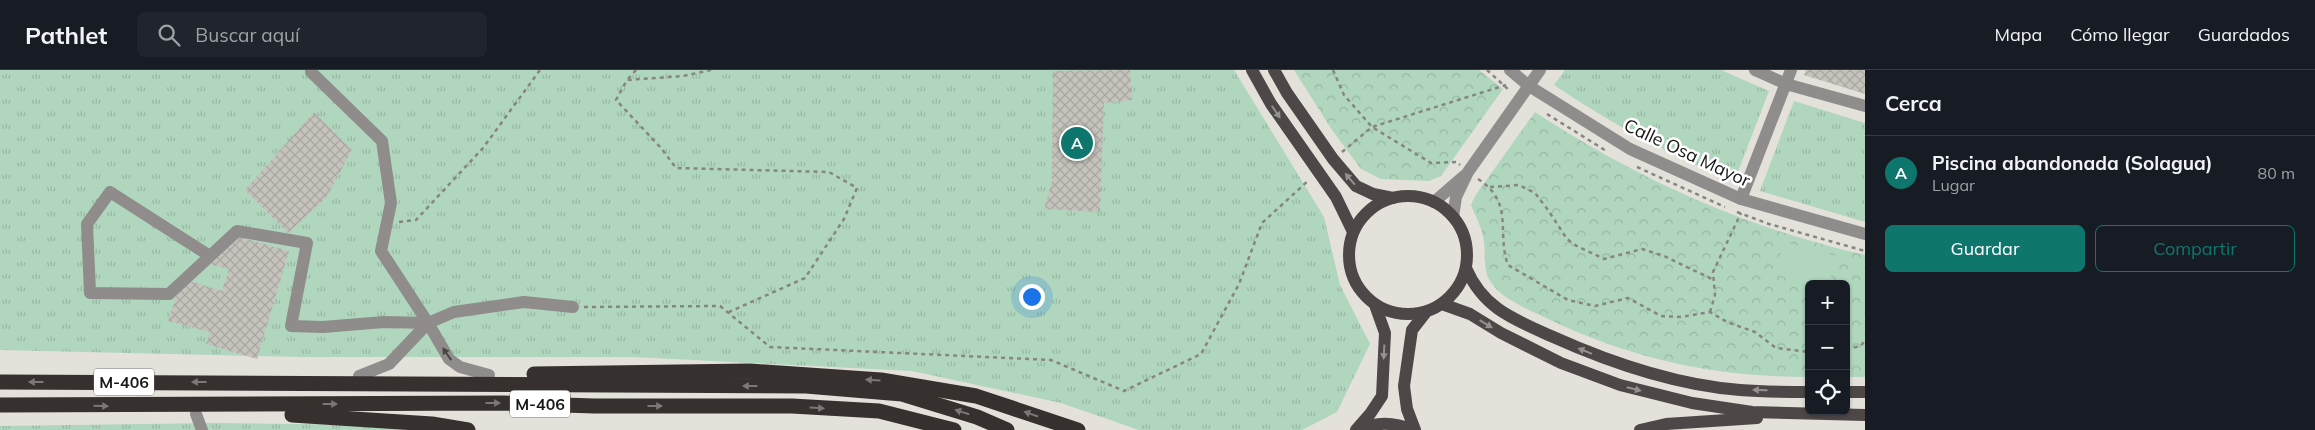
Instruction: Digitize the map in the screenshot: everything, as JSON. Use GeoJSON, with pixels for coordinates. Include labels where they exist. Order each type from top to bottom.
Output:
{"type":"FeatureCollection","features":[{"type":"Feature","properties":{"kind":"highway"},"geometry":{"type":"LineString","coordinates":[[248,382],[293,377],[750,372],[881,380],[976,396],[1078,430]]}},
{"type":"Feature","properties":{"kind":"highway","name":"M-406"},"geometry":{"type":"LineString","coordinates":[[0,382],[806,386],[902,394],[977,417],[1007,430]]}},
{"type":"Feature","properties":{"kind":"highway","name":"M-406"},"geometry":{"type":"LineString","coordinates":[[0,405],[503,403],[595,406],[792,406],[879,411],[954,430]]}},
{"type":"Feature","properties":{"kind":"highway"},"geometry":{"type":"LineString","coordinates":[[124,406],[196,414],[310,415],[432,424],[468,430]]}},
{"type":"Feature","properties":{"kind":"main road"},"geometry":{"type":"LineString","coordinates":[[1252,70],[1271,104],[1336,197],[1353,232]]}},
{"type":"Feature","properties":{"kind":"main road"},"geometry":{"type":"LineString","coordinates":[[1274,70],[1287,93],[1333,160],[1356,186],[1373,194],[1393,198]]}},
{"type":"Feature","properties":{"kind":"main road"},"geometry":{"type":"LineString","coordinates":[[1407,196],[1434,202],[1453,217],[1462,232],[1467,250],[1466,268],[1457,288],[1442,304],[1426,312],[1408,314],[1391,312],[1375,305],[1363,294],[1351,273],[1348,248],[1353,232],[1362,217],[1376,205],[1393,198],[1407,196]]}},
{"type":"Feature","properties":{"kind":"main road"},"geometry":{"type":"LineString","coordinates":[[1466,268],[1476,290],[1493,307],[1515,320],[1585,351],[1626,366],[1679,380],[1740,390],[1805,392]]}},
{"type":"Feature","properties":{"kind":"main road"},"geometry":{"type":"LineString","coordinates":[[1442,304],[1470,314],[1501,333],[1561,363],[1620,385],[1722,408],[1752,412],[1805,414]]}},
{"type":"Feature","properties":{"kind":"main road"},"geometry":{"type":"LineString","coordinates":[[1357,430],[1382,396],[1385,333],[1375,305]]}},
{"type":"Feature","properties":{"kind":"main road"},"geometry":{"type":"LineString","coordinates":[[1414,430],[1407,409],[1404,386],[1412,330],[1426,312]]}},
{"type":"Feature","properties":{"kind":"main road"},"geometry":{"type":"LineString","coordinates":[[1850,392],[1865,392]]}},
{"type":"Feature","properties":{"kind":"main road"},"geometry":{"type":"LineString","coordinates":[[1640,430],[1666,424],[1805,415]]}},
{"type":"Feature","properties":{"kind":"main road"},"geometry":{"type":"LineString","coordinates":[[1850,415],[1865,415]]}},
{"type":"Feature","properties":{"kind":"main road"},"geometry":{"type":"LineString","coordinates":[[1357,430],[1384,423],[1401,425],[1414,430]]}},
{"type":"Feature","properties":{"kind":"street","name":"Calle Osa Mayor"},"geometry":{"type":"LineString","coordinates":[[1510,70],[1529,86],[1630,150],[1741,199],[1865,234]]}},
{"type":"Feature","properties":{"kind":"street"},"geometry":{"type":"LineString","coordinates":[[1453,217],[1456,196],[1468,172],[1540,70]]}},
{"type":"Feature","properties":{"kind":"street"},"geometry":{"type":"LineString","coordinates":[[1756,70],[1786,84],[1865,106]]}},
{"type":"Feature","properties":{"kind":"street"},"geometry":{"type":"LineString","coordinates":[[1741,199],[1791,70]]}},
{"type":"Feature","properties":{"kind":"street"},"geometry":{"type":"LineString","coordinates":[[311,72],[382,141],[391,203],[381,251],[428,322],[448,358],[460,368],[489,375]]}},
{"type":"Feature","properties":{"kind":"street"},"geometry":{"type":"LineString","coordinates":[[1434,202],[1468,172]]}},
{"type":"Feature","properties":{"kind":"street"},"geometry":{"type":"LineString","coordinates":[[210,256],[110,192],[87,224],[90,293],[169,294],[237,231],[307,243],[291,326],[323,327],[384,322],[428,322],[454,312],[524,302],[572,307]]}},
{"type":"Feature","properties":{"kind":"street"},"geometry":{"type":"LineString","coordinates":[[359,376],[389,364],[428,322]]}},
{"type":"Feature","properties":{"kind":"street"},"geometry":{"type":"LineString","coordinates":[[196,414],[202,430]]}},
{"type":"Feature","properties":{"kind":"path"},"geometry":{"type":"LineString","coordinates":[[388,223],[416,220],[483,148],[540,70]]}},
{"type":"Feature","properties":{"kind":"path"},"geometry":{"type":"LineString","coordinates":[[636,70],[627,80],[616,100],[662,149],[676,168],[829,172],[857,188],[844,219],[805,278],[728,313]]}},
{"type":"Feature","properties":{"kind":"path"},"geometry":{"type":"LineString","coordinates":[[627,80],[682,76],[711,70]]}},
{"type":"Feature","properties":{"kind":"path"},"geometry":{"type":"LineString","coordinates":[[1333,70],[1344,95],[1372,127],[1431,163],[1457,162],[1490,187],[1501,204],[1504,231],[1503,252],[1508,265],[1568,300],[1595,306],[1628,298],[1660,316],[1681,317],[1710,312],[1727,322],[1755,332],[1776,348],[1805,352]]}},
{"type":"Feature","properties":{"kind":"path"},"geometry":{"type":"LineString","coordinates":[[1333,160],[1372,127],[1506,85]]}},
{"type":"Feature","properties":{"kind":"path"},"geometry":{"type":"LineString","coordinates":[[572,307],[720,306],[770,347],[1051,360],[1124,390],[1201,354],[1239,284],[1262,223],[1317,172]]}},
{"type":"Feature","properties":{"kind":"path"},"geometry":{"type":"LineString","coordinates":[[1490,187],[1519,185],[1535,193],[1567,239],[1575,246],[1604,259],[1642,249],[1664,256],[1714,280]]}},
{"type":"Feature","properties":{"kind":"path"},"geometry":{"type":"LineString","coordinates":[[1710,312],[1715,295],[1713,272],[1741,214]]}},
{"type":"Feature","properties":{"kind":"path"},"geometry":{"type":"LineString","coordinates":[[1850,348],[1861,346],[1865,340]]}},
{"type":"Feature","properties":{"kind":"green space"},"geometry":{"type":"Polygon","coordinates":[[[0,70],[1234,70],[1324,217],[1340,285],[1370,344],[1337,412],[1302,430],[1139,430],[1061,403],[912,371],[632,357],[302,357],[0,350],[0,70]]]}},
{"type":"Feature","properties":{"kind":"green space"},"geometry":{"type":"Polygon","coordinates":[[[1294,70],[1479,70],[1503,89],[1441,176],[1429,181],[1381,179],[1361,169],[1332,130],[1294,70]]]}},
{"type":"Feature","properties":{"kind":"green space"},"geometry":{"type":"Polygon","coordinates":[[[1565,70],[1721,70],[1769,91],[1734,182],[1642,138],[1597,113],[1554,85],[1565,70]]]}},
{"type":"Feature","properties":{"kind":"green space"},"geometry":{"type":"Polygon","coordinates":[[[1794,101],[1865,123],[1865,222],[1760,191],[1794,101]]]}},
{"type":"Feature","properties":{"kind":"green space"},"geometry":{"type":"Polygon","coordinates":[[[1535,112],[1613,159],[1653,180],[1735,216],[1821,244],[1865,255],[1865,377],[1850,377],[1850,280],[1805,280],[1805,377],[1740,374],[1674,363],[1610,345],[1578,332],[1524,308],[1497,290],[1489,279],[1485,267],[1483,236],[1471,205],[1475,196],[1535,112]]]}},
{"type":"Feature","properties":{"kind":"green space"},"geometry":{"type":"Polygon","coordinates":[[[1784,242],[1837,256],[1830,280],[1805,280],[1805,283],[1775,274],[1784,242]]]}},
{"type":"Feature","properties":{"kind":"green space"},"geometry":{"type":"Polygon","coordinates":[[[216,423],[384,425],[425,430],[0,430],[0,426],[216,423]]]}},
{"type":"Feature","properties":{"kind":"building"},"geometry":{"type":"Polygon","coordinates":[[[1130,70],[1132,100],[1104,103],[1100,212],[1044,209],[1052,182],[1053,71],[1130,70]]]}},
{"type":"Feature","properties":{"kind":"building"},"geometry":{"type":"Polygon","coordinates":[[[1806,70],[1865,70],[1865,94],[1804,75],[1806,70]]]}},
{"type":"Feature","properties":{"kind":"building"},"geometry":{"type":"Polygon","coordinates":[[[314,112],[352,150],[326,198],[288,233],[245,190],[314,112]]]}},
{"type":"Feature","properties":{"kind":"building"},"geometry":{"type":"Polygon","coordinates":[[[239,237],[289,251],[257,359],[206,344],[210,332],[168,321],[178,292],[190,281],[222,291],[229,269],[208,264],[239,237]]]}},
{"type":"Feature","properties":{"kind":"place","name":"Piscina abandonada (Solagua)"},"geometry":{"type":"Point","coordinates":[1077,143]}}]}
